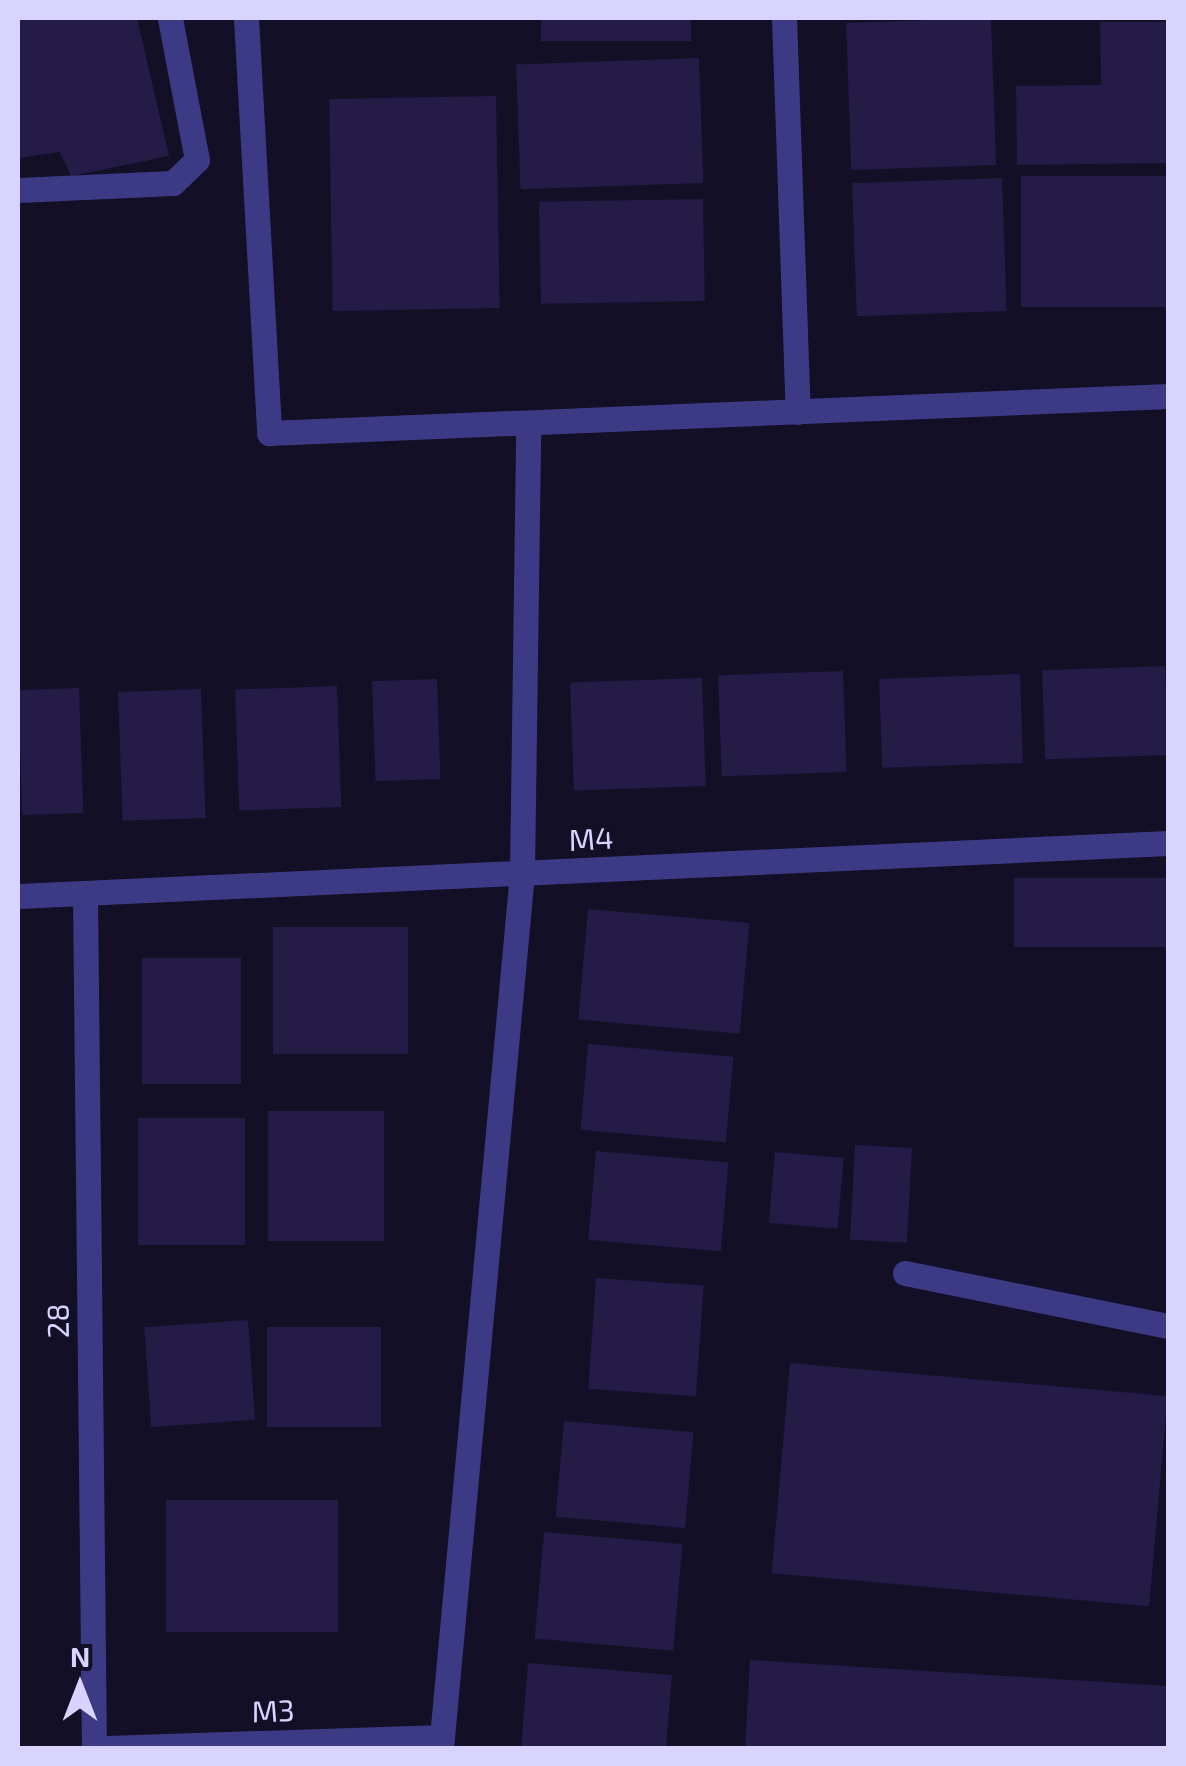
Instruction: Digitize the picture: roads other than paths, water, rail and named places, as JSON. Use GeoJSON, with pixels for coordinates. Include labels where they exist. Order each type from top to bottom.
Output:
{"type":"FeatureCollection","features":[{"type":"Feature","properties":{"kind":"street"},"geometry":{"type":"LineString","coordinates":[[18,190],[173,182],[197,160],[170,18]]}},
{"type":"Feature","properties":{"kind":"street"},"geometry":{"type":"LineString","coordinates":[[246,18],[269,432],[1168,396]]}},
{"type":"Feature","properties":{"kind":"street"},"geometry":{"type":"LineString","coordinates":[[784,18],[798,412]]}},
{"type":"Feature","properties":{"kind":"street"},"geometry":{"type":"LineString","coordinates":[[442,1743],[522,874],[528,423]]}},
{"type":"Feature","properties":{"kind":"street","name":"M4"},"geometry":{"type":"LineString","coordinates":[[18,896],[1168,843]]}},
{"type":"Feature","properties":{"kind":"street","name":"28"},"geometry":{"type":"LineString","coordinates":[[85,893],[94,1748]]}},
{"type":"Feature","properties":{"kind":"street"},"geometry":{"type":"LineString","coordinates":[[905,1273],[1168,1326]]}},
{"type":"Feature","properties":{"kind":"street","name":"M3"},"geometry":{"type":"LineString","coordinates":[[106,1748],[442,1743]]}}]}
